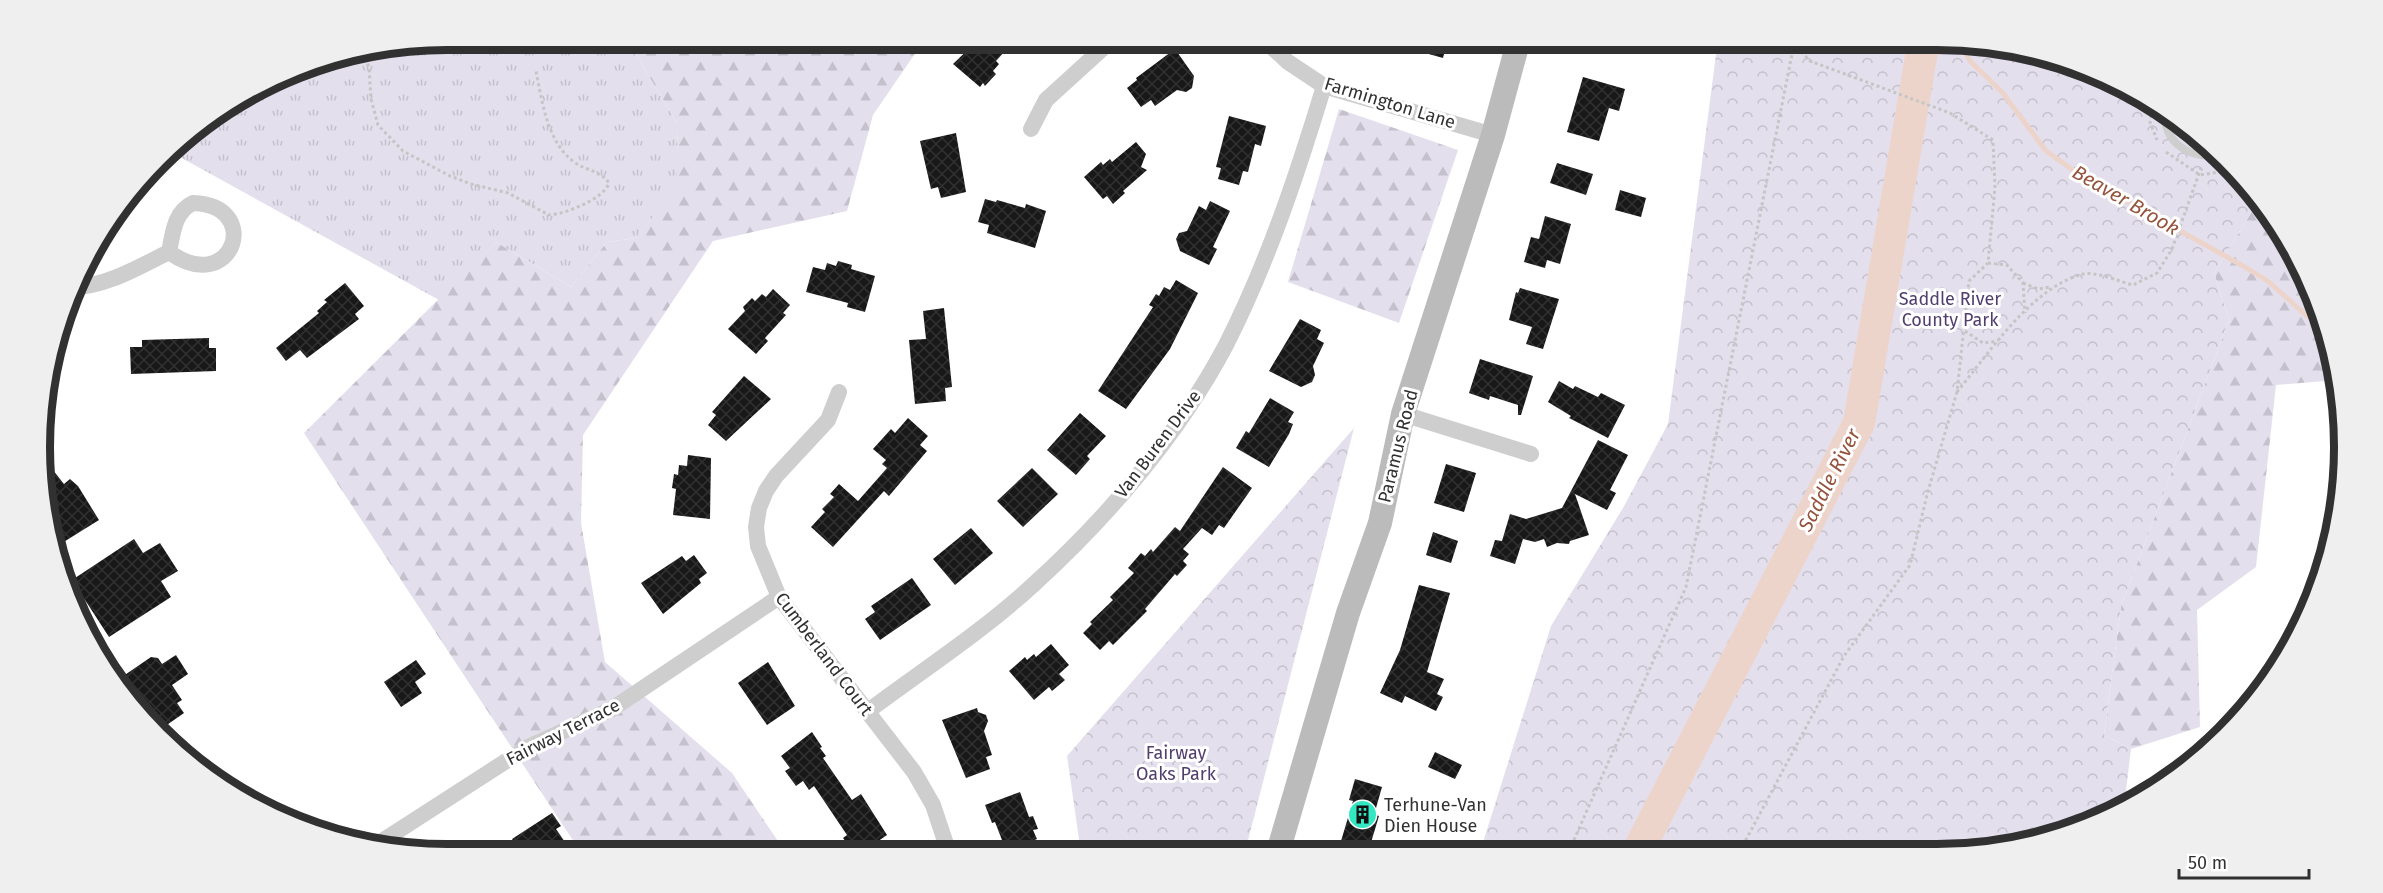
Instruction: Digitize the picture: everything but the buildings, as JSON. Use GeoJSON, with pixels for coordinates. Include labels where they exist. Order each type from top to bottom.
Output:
{"type":"FeatureCollection","features":[{"type":"Feature","properties":{"kind":"main road","name":"Paramus Road"},"geometry":{"type":"LineString","coordinates":[[1280,844],[1348,613],[1380,523],[1403,414],[1493,135],[1516,50]]}},
{"type":"Feature","properties":{"kind":"street"},"geometry":{"type":"LineString","coordinates":[[1031,129],[1046,100],[1101,50]]}},
{"type":"Feature","properties":{"kind":"street","name":"Farmington Lane"},"geometry":{"type":"LineString","coordinates":[[1275,50],[1288,62],[1324,86],[1493,135]]}},
{"type":"Feature","properties":{"kind":"street","name":"Van Buren Drive"},"geometry":{"type":"LineString","coordinates":[[867,712],[997,616],[1033,585],[1080,540],[1168,435],[1200,388],[1248,299],[1299,168],[1324,86]]}},
{"type":"Feature","properties":{"kind":"street"},"geometry":{"type":"LineString","coordinates":[[84,286],[128,272],[169,252]]}},
{"type":"Feature","properties":{"kind":"street","name":"Cumberland Court"},"geometry":{"type":"LineString","coordinates":[[839,392],[828,420],[776,476],[759,508],[756,527],[758,546],[779,597],[914,772],[933,806],[946,844]]}},
{"type":"Feature","properties":{"kind":"street"},"geometry":{"type":"LineString","coordinates":[[1403,414],[1531,454]]}},
{"type":"Feature","properties":{"kind":"street","name":"Fairway Terrace"},"geometry":{"type":"LineString","coordinates":[[386,839],[528,747],[612,709],[779,597]]}},
{"type":"Feature","properties":{"kind":"lane"},"geometry":{"type":"LineString","coordinates":[[2167,123],[2169,134],[2177,145],[2188,153],[2207,156]]}},
{"type":"Feature","properties":{"kind":"path"},"geometry":{"type":"LineString","coordinates":[[1572,844],[1686,587],[1792,50]]}},
{"type":"Feature","properties":{"kind":"path"},"geometry":{"type":"LineString","coordinates":[[1744,844],[1844,656],[1910,566],[1928,491],[1957,392],[1969,281],[1988,263],[1995,188],[1994,140],[1950,113],[1810,61],[1801,50]]}},
{"type":"Feature","properties":{"kind":"path"},"geometry":{"type":"LineString","coordinates":[[365,58],[369,67],[371,99],[378,125],[403,151],[471,184],[508,193],[549,215],[568,212],[604,193],[609,183],[604,175],[575,163],[565,153],[546,115],[536,71]]}},
{"type":"Feature","properties":{"kind":"path"},"geometry":{"type":"LineString","coordinates":[[1988,263],[2007,265],[2022,283],[2038,289],[2052,287],[2086,273],[2133,285],[2157,273],[2172,249],[2200,176],[2203,157]]}},
{"type":"Feature","properties":{"kind":"path"},"geometry":{"type":"LineString","coordinates":[[2022,283],[2025,313]]}},
{"type":"Feature","properties":{"kind":"path"},"geometry":{"type":"LineString","coordinates":[[1957,392],[1998,341],[2052,287]]}},
{"type":"Feature","properties":{"kind":"path"},"geometry":{"type":"LineString","coordinates":[[1965,332],[1983,343],[1998,341]]}},
{"type":"Feature","properties":{"kind":"green space"},"geometry":{"type":"Polygon","coordinates":[[[421,50],[634,50],[678,125],[677,188],[636,238],[607,242],[571,287],[496,242],[439,300],[177,155],[226,116],[271,90],[319,71],[369,57],[421,50]]]}},
{"type":"Feature","properties":{"kind":"green space"},"geometry":{"type":"Polygon","coordinates":[[[634,50],[917,50],[873,115],[847,211],[713,241],[583,435],[581,523],[605,662],[732,773],[780,844],[575,844],[304,433],[496,242],[571,287],[607,242],[636,238],[676,188],[678,125],[634,50]]]}},
{"type":"Feature","properties":{"kind":"green space","name":"Saddle River County Park"},"geometry":{"type":"Polygon","coordinates":[[[1717,50],[1962,50],[2039,63],[2112,90],[2157,116],[2217,166],[2254,209],[2214,273],[2229,320],[2121,606],[2104,735],[2131,749],[2125,795],[2064,822],[2014,836],[1936,844],[1483,844],[1551,626],[1623,508],[1668,424],[1717,50]]]}},
{"type":"Feature","properties":{"kind":"green space"},"geometry":{"type":"Polygon","coordinates":[[[1339,109],[1458,150],[1399,323],[1288,282],[1339,109]]]}},
{"type":"Feature","properties":{"kind":"green space"},"geometry":{"type":"Polygon","coordinates":[[[2254,209],[2267,226],[2293,271],[2320,344],[2328,381],[2276,385],[2256,567],[2197,610],[2200,727],[2131,749],[2104,735],[2121,606],[2229,320],[2214,273],[2254,209]]]}},
{"type":"Feature","properties":{"kind":"green space","name":"Fairway Oaks Park"},"geometry":{"type":"Polygon","coordinates":[[[1354,428],[1247,844],[1080,844],[1067,756],[1354,428]]]}},
{"type":"Feature","properties":{"kind":"waterway","name":"Saddle River"},"geometry":{"type":"LineString","coordinates":[[1642,844],[1859,423],[1922,50]]}},
{"type":"Feature","properties":{"kind":"waterway","name":"Beaver Brook"},"geometry":{"type":"LineString","coordinates":[[1964,50],[1970,61],[2002,92],[2046,151],[2083,177],[2269,282],[2312,318]]}},
{"type":"Feature","properties":{"kind":"place","name":"Terhune-Van Dien House"},"geometry":{"type":"Point","coordinates":[1363,815]}}]}
